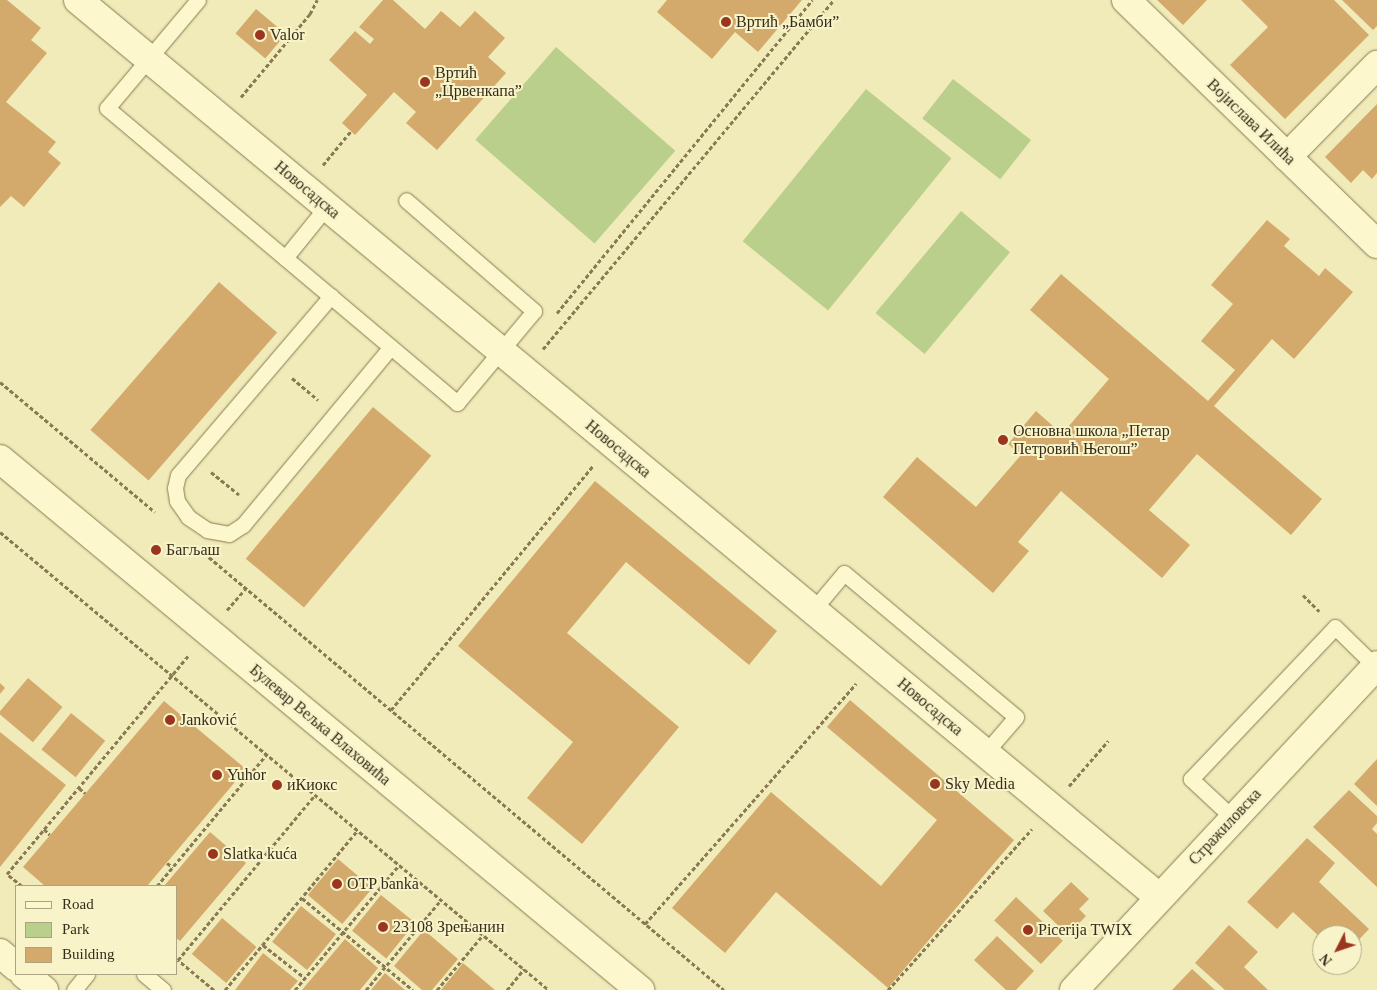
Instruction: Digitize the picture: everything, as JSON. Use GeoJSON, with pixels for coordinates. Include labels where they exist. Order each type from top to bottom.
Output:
{"type":"FeatureCollection","features":[{"type":"Feature","properties":{"kind":"street","name":"Новосадска"},"geometry":{"type":"LineString","coordinates":[[78,0],[1159,897]]}},
{"type":"Feature","properties":{"kind":"street","name":"Војислава Илића"},"geometry":{"type":"LineString","coordinates":[[1126,0],[1377,244]]}},
{"type":"Feature","properties":{"kind":"street"},"geometry":{"type":"LineString","coordinates":[[1287,156],[1377,65]]}},
{"type":"Feature","properties":{"kind":"street","name":"Булевар Вељка Влаховића"},"geometry":{"type":"LineString","coordinates":[[0,459],[640,990]]}},
{"type":"Feature","properties":{"kind":"street","name":"Стражиловска"},"geometry":{"type":"LineString","coordinates":[[1074,990],[1376,666]]}},
{"type":"Feature","properties":{"kind":"street"},"geometry":{"type":"LineString","coordinates":[[0,954],[15,966]]}},
{"type":"Feature","properties":{"kind":"street"},"geometry":{"type":"LineString","coordinates":[[25,975],[44,990]]}},
{"type":"Feature","properties":{"kind":"lane"},"geometry":{"type":"LineString","coordinates":[[198,0],[107,108],[458,403],[534,311],[406,200]]}},
{"type":"Feature","properties":{"kind":"lane"},"geometry":{"type":"LineString","coordinates":[[285,258],[327,206]]}},
{"type":"Feature","properties":{"kind":"lane"},"geometry":{"type":"LineString","coordinates":[[330,296],[178,476],[175,488],[178,502],[188,516],[207,530],[229,534],[243,525],[391,347]]}},
{"type":"Feature","properties":{"kind":"lane"},"geometry":{"type":"LineString","coordinates":[[813,610],[844,573],[1016,717],[985,753]]}},
{"type":"Feature","properties":{"kind":"lane"},"geometry":{"type":"LineString","coordinates":[[1234,819],[1191,779],[1335,627],[1376,666]]}},
{"type":"Feature","properties":{"kind":"lane"},"geometry":{"type":"LineString","coordinates":[[74,990],[86,975]]}},
{"type":"Feature","properties":{"kind":"lane"},"geometry":{"type":"LineString","coordinates":[[145,975],[163,990]]}},
{"type":"Feature","properties":{"kind":"path"},"geometry":{"type":"LineString","coordinates":[[222,120],[310,14],[317,0]]}},
{"type":"Feature","properties":{"kind":"path"},"geometry":{"type":"LineString","coordinates":[[551,320],[812,0]]}},
{"type":"Feature","properties":{"kind":"path"},"geometry":{"type":"LineString","coordinates":[[525,371],[834,0]]}},
{"type":"Feature","properties":{"kind":"path"},"geometry":{"type":"LineString","coordinates":[[303,187],[352,131]]}},
{"type":"Feature","properties":{"kind":"path"},"geometry":{"type":"LineString","coordinates":[[274,363],[335,414]]}},
{"type":"Feature","properties":{"kind":"path"},"geometry":{"type":"LineString","coordinates":[[0,382],[163,519]]}},
{"type":"Feature","properties":{"kind":"path"},"geometry":{"type":"LineString","coordinates":[[391,710],[612,443]]}},
{"type":"Feature","properties":{"kind":"path"},"geometry":{"type":"LineString","coordinates":[[194,458],[256,510]]}},
{"type":"Feature","properties":{"kind":"path"},"geometry":{"type":"LineString","coordinates":[[0,532],[549,990]]}},
{"type":"Feature","properties":{"kind":"path"},"geometry":{"type":"LineString","coordinates":[[197,548],[724,990]]}},
{"type":"Feature","properties":{"kind":"path"},"geometry":{"type":"LineString","coordinates":[[645,924],[875,662]]}},
{"type":"Feature","properties":{"kind":"path"},"geometry":{"type":"LineString","coordinates":[[21,885],[7,874],[172,676]]}},
{"type":"Feature","properties":{"kind":"path"},"geometry":{"type":"LineString","coordinates":[[888,990],[1051,808],[1108,741]]}},
{"type":"Feature","properties":{"kind":"path"},"geometry":{"type":"LineString","coordinates":[[158,885],[267,754]]}},
{"type":"Feature","properties":{"kind":"path"},"geometry":{"type":"LineString","coordinates":[[79,788],[86,793]]}},
{"type":"Feature","properties":{"kind":"path"},"geometry":{"type":"LineString","coordinates":[[178,958],[315,795]]}},
{"type":"Feature","properties":{"kind":"path"},"geometry":{"type":"LineString","coordinates":[[44,829],[50,835]]}},
{"type":"Feature","properties":{"kind":"path"},"geometry":{"type":"LineString","coordinates":[[225,990],[358,830]]}},
{"type":"Feature","properties":{"kind":"path"},"geometry":{"type":"LineString","coordinates":[[167,863],[173,868]]}},
{"type":"Feature","properties":{"kind":"path"},"geometry":{"type":"LineString","coordinates":[[295,990],[399,865]]}},
{"type":"Feature","properties":{"kind":"path"},"geometry":{"type":"LineString","coordinates":[[302,898],[413,990]]}},
{"type":"Feature","properties":{"kind":"path"},"geometry":{"type":"LineString","coordinates":[[366,990],[441,900]]}},
{"type":"Feature","properties":{"kind":"path"},"geometry":{"type":"LineString","coordinates":[[437,990],[483,935]]}},
{"type":"Feature","properties":{"kind":"path"},"geometry":{"type":"LineString","coordinates":[[263,945],[304,978]]}},
{"type":"Feature","properties":{"kind":"path"},"geometry":{"type":"LineString","coordinates":[[178,960],[214,990]]}},
{"type":"Feature","properties":{"kind":"path"},"geometry":{"type":"LineString","coordinates":[[507,990],[524,969]]}},
{"type":"Feature","properties":{"kind":"green space"},"geometry":{"type":"Polygon","coordinates":[[[556,47],[675,151],[595,243],[475,140],[556,47]]]}},
{"type":"Feature","properties":{"kind":"green space"},"geometry":{"type":"Polygon","coordinates":[[[953,79],[1031,140],[1000,179],[922,118],[953,79]]]}},
{"type":"Feature","properties":{"kind":"green space"},"geometry":{"type":"Polygon","coordinates":[[[866,89],[951,158],[828,311],[743,241],[866,89]]]}},
{"type":"Feature","properties":{"kind":"green space"},"geometry":{"type":"Polygon","coordinates":[[[961,211],[1010,252],[925,354],[876,313],[961,211]]]}},
{"type":"Feature","properties":{"kind":"building"},"geometry":{"type":"Polygon","coordinates":[[[0,0],[7,0],[41,28],[31,40],[47,53],[6,102],[56,142],[48,152],[61,163],[24,207],[11,196],[0,207],[0,0]]]}},
{"type":"Feature","properties":{"kind":"building","name":"Вртић „Црвенкапа”"},"geometry":{"type":"Polygon","coordinates":[[[383,0],[393,0],[425,29],[441,11],[460,27],[475,11],[505,38],[488,57],[506,73],[437,150],[406,123],[416,112],[394,92],[355,135],[342,123],[367,95],[329,60],[355,31],[370,44],[374,39],[359,27],[383,0]]]}},
{"type":"Feature","properties":{"kind":"building","name":"Вртић „Бамби”"},"geometry":{"type":"Polygon","coordinates":[[[667,0],[802,0],[758,52],[735,32],[712,59],[657,12],[667,0]]]}},
{"type":"Feature","properties":{"kind":"building"},"geometry":{"type":"Polygon","coordinates":[[[1157,0],[1207,0],[1183,25],[1157,0]]]}},
{"type":"Feature","properties":{"kind":"building"},"geometry":{"type":"Polygon","coordinates":[[[1241,0],[1334,0],[1369,35],[1285,119],[1230,65],[1268,27],[1241,0]]]}},
{"type":"Feature","properties":{"kind":"building"},"geometry":{"type":"Polygon","coordinates":[[[1342,0],[1377,0],[1377,26],[1373,30],[1342,0]]]}},
{"type":"Feature","properties":{"kind":"building"},"geometry":{"type":"Polygon","coordinates":[[[256,9],[286,34],[265,59],[235,34],[256,9]]]}},
{"type":"Feature","properties":{"kind":"building"},"geometry":{"type":"Polygon","coordinates":[[[1377,104],[1377,173],[1372,179],[1363,170],[1351,183],[1325,157],[1377,104]]]}},
{"type":"Feature","properties":{"kind":"building"},"geometry":{"type":"Polygon","coordinates":[[[1267,220],[1290,239],[1284,246],[1319,276],[1325,268],[1353,292],[1294,359],[1272,339],[1214,406],[1322,499],[1291,535],[1197,454],[1149,510],[1190,545],[1162,578],[1061,491],[1018,542],[1029,551],[993,593],[883,497],[917,457],[976,507],[1021,455],[1008,444],[1036,411],[1062,434],[1109,379],[1030,310],[1061,274],[1208,401],[1235,370],[1201,341],[1233,304],[1211,285],[1267,220]]]}},
{"type":"Feature","properties":{"kind":"building"},"geometry":{"type":"Polygon","coordinates":[[[219,282],[277,333],[149,480],[90,430],[219,282]]]}},
{"type":"Feature","properties":{"kind":"building"},"geometry":{"type":"Polygon","coordinates":[[[373,407],[431,456],[304,608],[246,559],[373,407]]]}},
{"type":"Feature","properties":{"kind":"building"},"geometry":{"type":"Polygon","coordinates":[[[595,481],[777,631],[749,665],[626,562],[567,633],[679,727],[582,844],[527,798],[573,742],[458,646],[595,481]]]}},
{"type":"Feature","properties":{"kind":"building"},"geometry":{"type":"Polygon","coordinates":[[[28,678],[62,707],[33,742],[0,715],[0,711],[28,678]]]}},
{"type":"Feature","properties":{"kind":"building"},"geometry":{"type":"Polygon","coordinates":[[[0,683],[5,688],[0,694],[0,683]]]}},
{"type":"Feature","properties":{"kind":"building"},"geometry":{"type":"Polygon","coordinates":[[[850,700],[1014,840],[888,988],[776,892],[725,953],[672,908],[771,792],[881,886],[937,820],[827,727],[850,700]]]}},
{"type":"Feature","properties":{"kind":"building"},"geometry":{"type":"Polygon","coordinates":[[[164,701],[246,769],[148,885],[44,885],[23,867],[164,701]]]}},
{"type":"Feature","properties":{"kind":"building"},"geometry":{"type":"Polygon","coordinates":[[[71,713],[105,741],[76,777],[41,750],[71,713]]]}},
{"type":"Feature","properties":{"kind":"building"},"geometry":{"type":"Polygon","coordinates":[[[0,732],[66,785],[0,867],[0,732]]]}},
{"type":"Feature","properties":{"kind":"building"},"geometry":{"type":"Polygon","coordinates":[[[1377,759],[1377,806],[1354,784],[1377,759]]]}},
{"type":"Feature","properties":{"kind":"building"},"geometry":{"type":"Polygon","coordinates":[[[1349,790],[1377,816],[1377,823],[1372,829],[1377,834],[1377,887],[1313,827],[1349,790]]]}},
{"type":"Feature","properties":{"kind":"building"},"geometry":{"type":"Polygon","coordinates":[[[210,832],[246,863],[180,941],[178,940],[178,885],[165,885],[210,832]]]}},
{"type":"Feature","properties":{"kind":"building"},"geometry":{"type":"Polygon","coordinates":[[[1307,838],[1335,863],[1319,882],[1369,929],[1362,936],[1362,925],[1312,925],[1312,930],[1293,912],[1277,929],[1247,902],[1307,838]]]}},
{"type":"Feature","properties":{"kind":"building"},"geometry":{"type":"Polygon","coordinates":[[[338,859],[372,888],[342,924],[308,895],[338,859]]]}},
{"type":"Feature","properties":{"kind":"building"},"geometry":{"type":"Polygon","coordinates":[[[1071,882],[1089,899],[1079,909],[1086,916],[1068,935],[1043,911],[1071,882]]]}},
{"type":"Feature","properties":{"kind":"building","name":"23108 Зрењанин"},"geometry":{"type":"Polygon","coordinates":[[[381,895],[415,923],[386,958],[352,931],[381,895]]]}},
{"type":"Feature","properties":{"kind":"building","name":"Picerija TWIX"},"geometry":{"type":"Polygon","coordinates":[[[1016,897],[1063,941],[1041,964],[994,920],[1016,897]]]}},
{"type":"Feature","properties":{"kind":"building"},"geometry":{"type":"Polygon","coordinates":[[[301,906],[336,934],[307,970],[272,942],[301,906]]]}},
{"type":"Feature","properties":{"kind":"building"},"geometry":{"type":"Polygon","coordinates":[[[222,918],[256,947],[226,983],[192,954],[222,918]]]}},
{"type":"Feature","properties":{"kind":"building"},"geometry":{"type":"Polygon","coordinates":[[[1229,925],[1258,952],[1244,967],[1268,990],[1225,990],[1195,963],[1229,925]]]}},
{"type":"Feature","properties":{"kind":"building"},"geometry":{"type":"Polygon","coordinates":[[[424,930],[458,959],[432,990],[422,990],[394,966],[424,930]]]}},
{"type":"Feature","properties":{"kind":"building"},"geometry":{"type":"Polygon","coordinates":[[[997,936],[1034,971],[1016,990],[1006,990],[974,960],[997,936]]]}},
{"type":"Feature","properties":{"kind":"building"},"geometry":{"type":"Polygon","coordinates":[[[345,939],[378,968],[360,990],[302,990],[345,939]]]}},
{"type":"Feature","properties":{"kind":"building"},"geometry":{"type":"Polygon","coordinates":[[[263,953],[298,981],[290,990],[235,990],[263,953]]]}},
{"type":"Feature","properties":{"kind":"building"},"geometry":{"type":"Polygon","coordinates":[[[463,963],[495,990],[441,990],[463,963]]]}},
{"type":"Feature","properties":{"kind":"building"},"geometry":{"type":"Polygon","coordinates":[[[1192,969],[1215,990],[1172,990],[1192,969]]]}},
{"type":"Feature","properties":{"kind":"building"},"geometry":{"type":"Polygon","coordinates":[[[385,973],[405,990],[371,990],[385,973]]]}},
{"type":"Feature","properties":{"kind":"place","name":"Вртић „Бамби”"},"geometry":{"type":"Point","coordinates":[726,22]}},
{"type":"Feature","properties":{"kind":"place","name":"Valor"},"geometry":{"type":"Point","coordinates":[260,35]}},
{"type":"Feature","properties":{"kind":"place","name":"Вртић „Црвенкапа”"},"geometry":{"type":"Point","coordinates":[425,82]}},
{"type":"Feature","properties":{"kind":"place","name":"Основна школа „Петар Петровић Његош”"},"geometry":{"type":"Point","coordinates":[1003,440]}},
{"type":"Feature","properties":{"kind":"place","name":"Багљаш"},"geometry":{"type":"Point","coordinates":[156,550]}},
{"type":"Feature","properties":{"kind":"place","name":"Janković"},"geometry":{"type":"Point","coordinates":[170,720]}},
{"type":"Feature","properties":{"kind":"place","name":"Yuhor"},"geometry":{"type":"Point","coordinates":[217,775]}},
{"type":"Feature","properties":{"kind":"place","name":"Sky Media"},"geometry":{"type":"Point","coordinates":[935,784]}},
{"type":"Feature","properties":{"kind":"place","name":"иКиокс"},"geometry":{"type":"Point","coordinates":[277,785]}},
{"type":"Feature","properties":{"kind":"place","name":"Slatka kuća"},"geometry":{"type":"Point","coordinates":[213,854]}},
{"type":"Feature","properties":{"kind":"place","name":"OTP banka"},"geometry":{"type":"Point","coordinates":[337,884]}},
{"type":"Feature","properties":{"kind":"place","name":"23108 Зрењанин"},"geometry":{"type":"Point","coordinates":[383,927]}},
{"type":"Feature","properties":{"kind":"place","name":"Picerija TWIX"},"geometry":{"type":"Point","coordinates":[1028,930]}}]}
